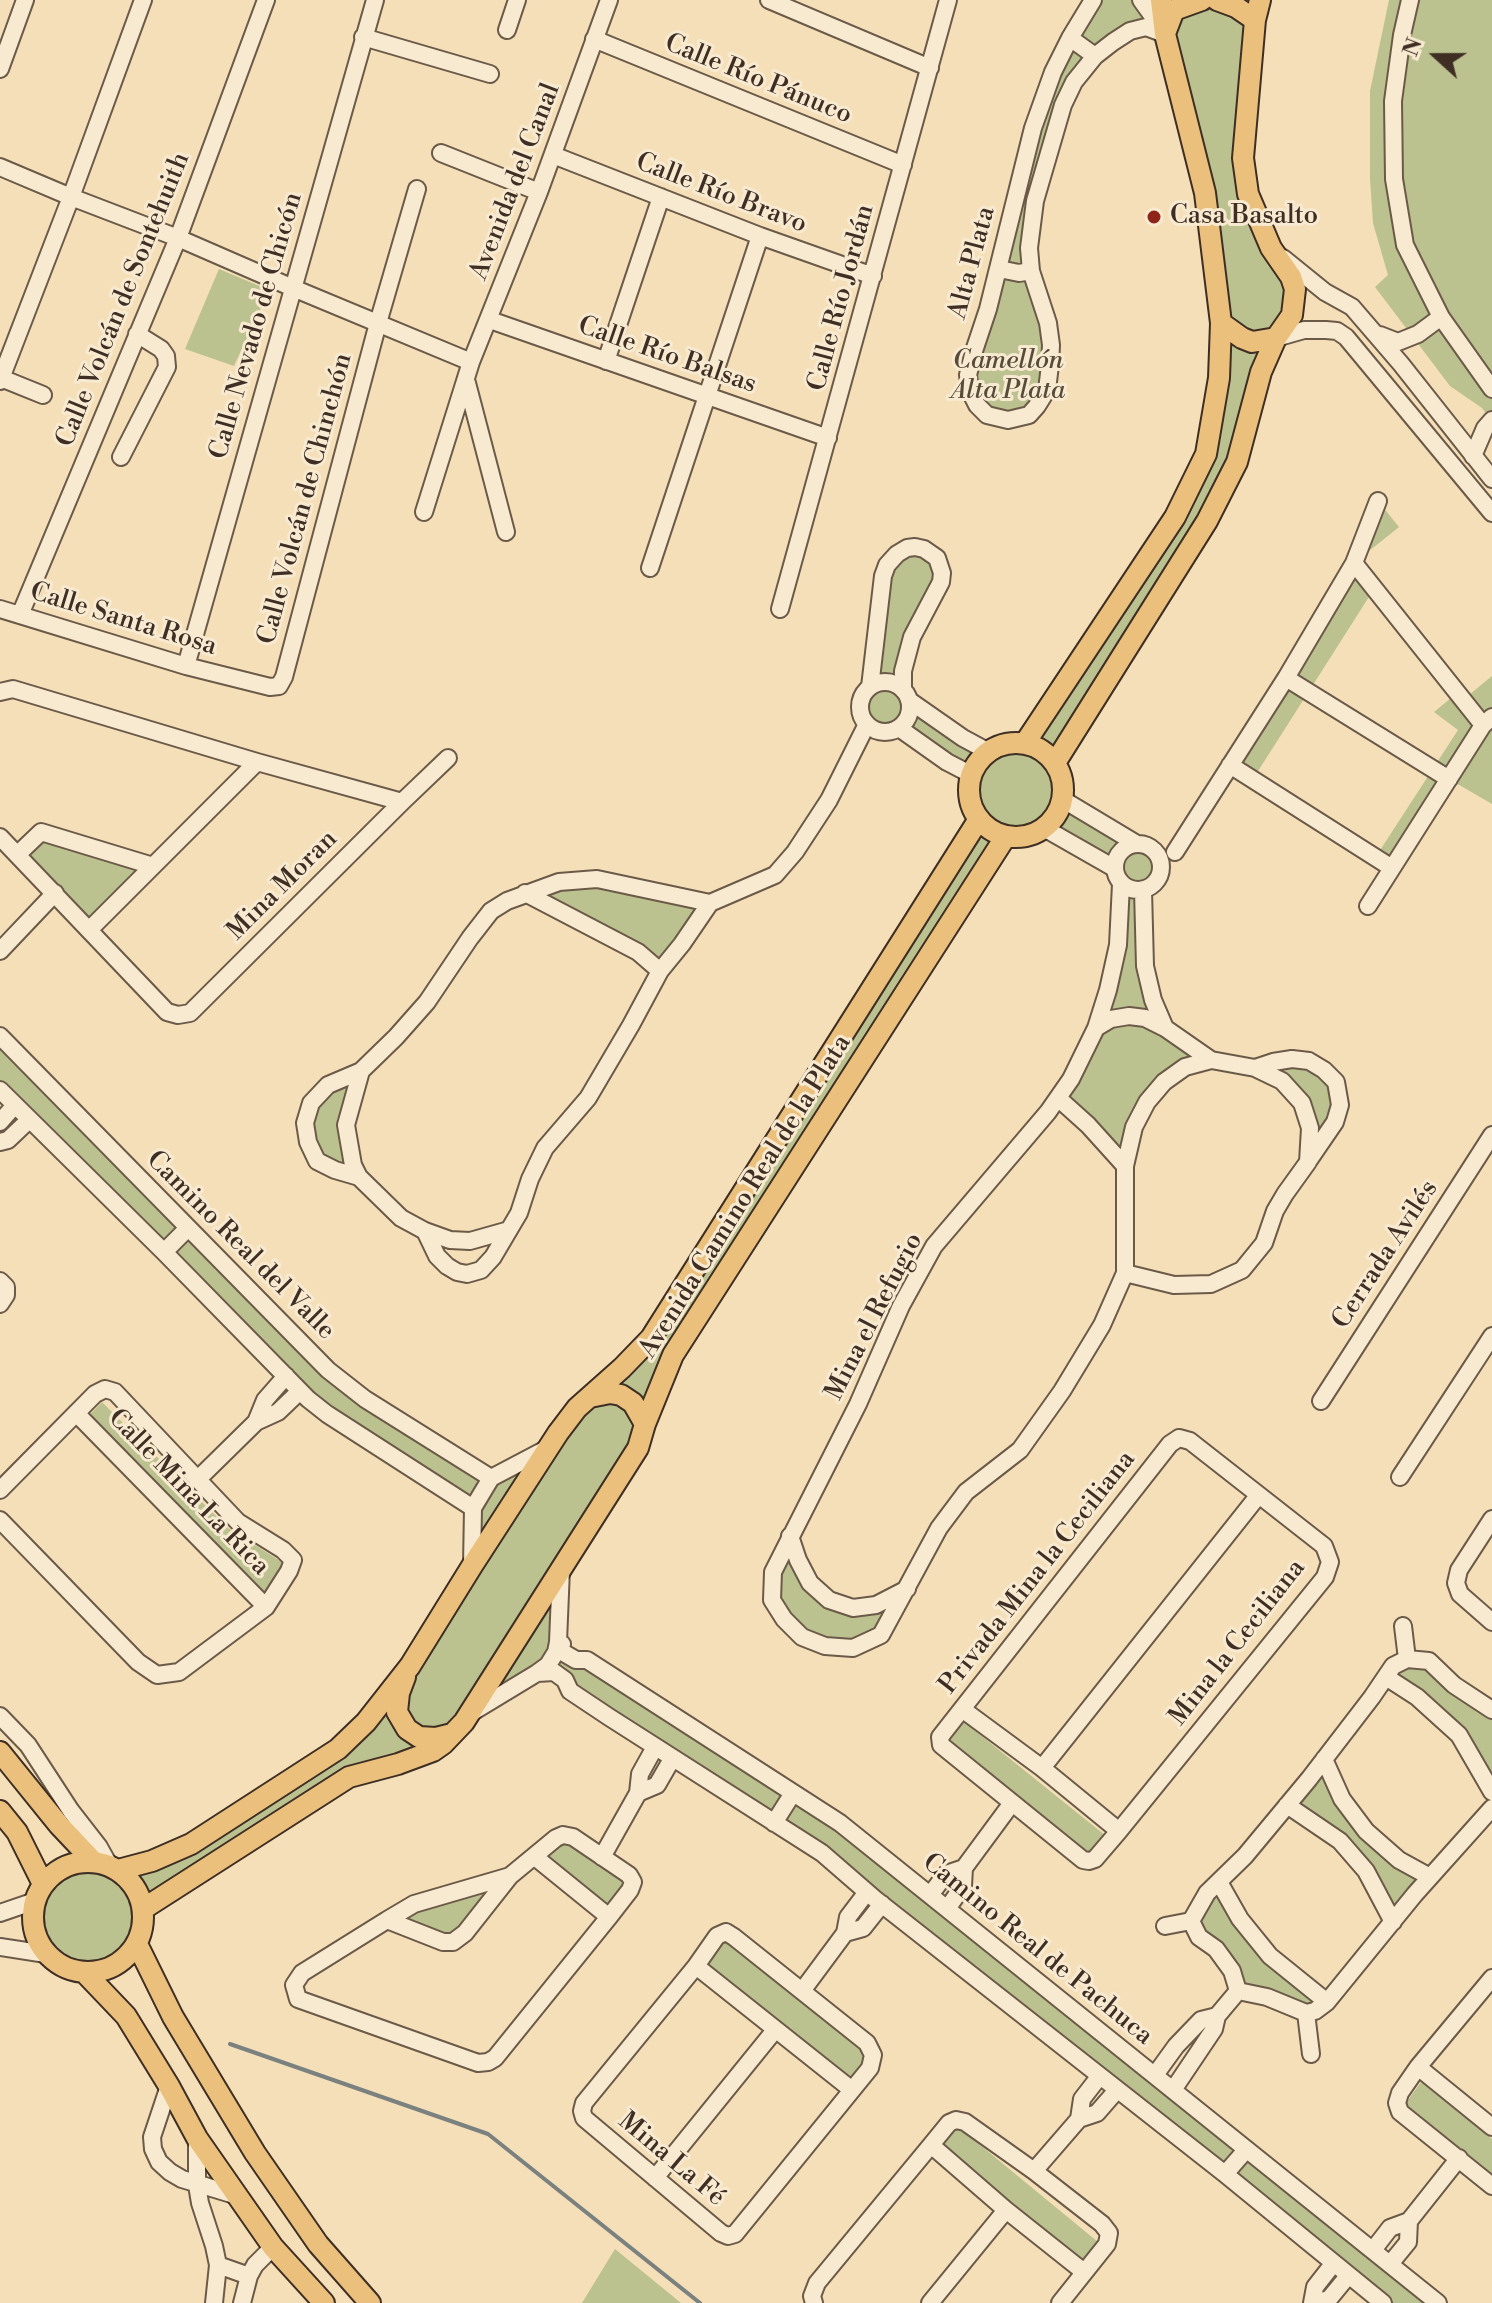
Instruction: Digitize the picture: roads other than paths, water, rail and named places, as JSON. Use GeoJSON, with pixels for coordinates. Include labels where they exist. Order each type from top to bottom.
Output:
{"type":"FeatureCollection","features":[{"type":"Feature","properties":{"kind":"main road"},"geometry":{"type":"LineString","coordinates":[[1025,743],[1175,517],[1206,454],[1219,378],[1221,323],[1205,193],[1165,34],[1161,0]]}},
{"type":"Feature","properties":{"kind":"main road"},"geometry":{"type":"LineString","coordinates":[[1165,34],[1174,10],[1202,0]]}},
{"type":"Feature","properties":{"kind":"main road"},"geometry":{"type":"LineString","coordinates":[[1217,0],[1236,7],[1255,20]]}},
{"type":"Feature","properties":{"kind":"main road"},"geometry":{"type":"LineString","coordinates":[[1055,763],[1207,521],[1237,462],[1261,372],[1276,338],[1292,315],[1295,289],[1291,277],[1271,248],[1248,194],[1243,158],[1255,20],[1260,0]]}},
{"type":"Feature","properties":{"kind":"main road"},"geometry":{"type":"LineString","coordinates":[[1221,323],[1252,342],[1276,338]]}},
{"type":"Feature","properties":{"kind":"main road"},"geometry":{"type":"LineString","coordinates":[[1025,743],[1044,752],[1055,763],[1063,783],[1062,799],[1059,809],[1044,828],[1022,837],[1006,836],[991,830],[979,819],[969,791],[972,775],[978,762],[989,752],[1002,745],[1025,743]]}},
{"type":"Feature","properties":{"kind":"main road","name":"Avenida Camino Real de la Plata"},"geometry":{"type":"LineString","coordinates":[[107,1865],[152,1861],[191,1844],[338,1749],[366,1722],[410,1666],[546,1449],[577,1408],[651,1338],[979,819]]}},
{"type":"Feature","properties":{"kind":"main road","name":"Avenida Camino Real de la Plata"},"geometry":{"type":"LineString","coordinates":[[143,1909],[349,1777],[433,1751],[471,1713],[638,1448],[673,1355],[1006,836]]}},
{"type":"Feature","properties":{"kind":"main road"},"geometry":{"type":"LineString","coordinates":[[590,1397],[610,1393],[621,1395],[633,1403],[645,1424]]}},
{"type":"Feature","properties":{"kind":"main road"},"geometry":{"type":"LineString","coordinates":[[410,1666],[399,1693],[397,1712],[407,1729],[419,1737],[436,1738],[454,1733]]}},
{"type":"Feature","properties":{"kind":"main road"},"geometry":{"type":"LineString","coordinates":[[0,1752],[59,1825],[107,1865],[127,1877],[138,1892],[143,1909],[143,1927],[137,1944],[126,1958],[111,1968],[85,1973],[60,1966],[46,1954],[36,1938],[32,1919],[39,1892],[57,1871],[74,1863],[107,1865]]}},
{"type":"Feature","properties":{"kind":"main road"},"geometry":{"type":"LineString","coordinates":[[0,1811],[17,1832],[39,1892]]}},
{"type":"Feature","properties":{"kind":"main road"},"geometry":{"type":"LineString","coordinates":[[137,1944],[173,2017],[255,2153],[318,2244],[370,2303]]}},
{"type":"Feature","properties":{"kind":"main road"},"geometry":{"type":"LineString","coordinates":[[85,1973],[126,2016],[197,2138],[273,2247],[324,2303]]}},
{"type":"Feature","properties":{"kind":"street"},"geometry":{"type":"LineString","coordinates":[[0,69],[25,0]]}},
{"type":"Feature","properties":{"kind":"street"},"geometry":{"type":"LineString","coordinates":[[43,395],[1,380],[143,0]]}},
{"type":"Feature","properties":{"kind":"street","name":"Calle Volcán de Sontehuith"},"geometry":{"type":"LineString","coordinates":[[20,615],[178,238],[266,0]]}},
{"type":"Feature","properties":{"kind":"street","name":"Calle Nevado de Chicón"},"geometry":{"type":"LineString","coordinates":[[186,666],[375,0]]}},
{"type":"Feature","properties":{"kind":"street"},"geometry":{"type":"LineString","coordinates":[[507,30],[517,0]]}},
{"type":"Feature","properties":{"kind":"street","name":"Avenida del Canal"},"geometry":{"type":"LineString","coordinates":[[424,512],[471,362],[539,192],[609,0]]}},
{"type":"Feature","properties":{"kind":"street"},"geometry":{"type":"LineString","coordinates":[[769,0],[930,68]]}},
{"type":"Feature","properties":{"kind":"street","name":"Calle Río Jordán"},"geometry":{"type":"LineString","coordinates":[[780,609],[948,0]]}},
{"type":"Feature","properties":{"kind":"street","name":"Alta Plata"},"geometry":{"type":"LineString","coordinates":[[1093,0],[1053,72],[1033,128],[1010,213],[999,269],[968,375],[970,391],[987,415],[1008,420],[1029,415],[1047,390],[1051,345],[1048,323],[1031,271],[1029,248],[1031,226],[1063,105],[1074,82],[1095,56],[1130,31],[1146,27],[1165,34]]}},
{"type":"Feature","properties":{"kind":"street"},"geometry":{"type":"LineString","coordinates":[[1141,0],[1165,34]]}},
{"type":"Feature","properties":{"kind":"street"},"geometry":{"type":"LineString","coordinates":[[1410,0],[1393,101],[1394,179],[1405,245],[1441,317],[1492,389]]}},
{"type":"Feature","properties":{"kind":"street"},"geometry":{"type":"LineString","coordinates":[[363,37],[490,74]]}},
{"type":"Feature","properties":{"kind":"street"},"geometry":{"type":"LineString","coordinates":[[1070,38],[1095,56]]}},
{"type":"Feature","properties":{"kind":"street","name":"Calle Río Pánuco"},"geometry":{"type":"LineString","coordinates":[[594,39],[903,165]]}},
{"type":"Feature","properties":{"kind":"street"},"geometry":{"type":"LineString","coordinates":[[441,153],[539,192]]}},
{"type":"Feature","properties":{"kind":"street","name":"Calle Río Bravo"},"geometry":{"type":"LineString","coordinates":[[553,155],[760,236],[873,276]]}},
{"type":"Feature","properties":{"kind":"street","name":"Calle Volcán de Chinchón"},"geometry":{"type":"LineString","coordinates":[[0,167],[178,238],[471,362]]}},
{"type":"Feature","properties":{"kind":"street","name":"Calle Volcán de Chinchón"},"geometry":{"type":"LineString","coordinates":[[279,686],[284,677],[417,189]]}},
{"type":"Feature","properties":{"kind":"street"},"geometry":{"type":"LineString","coordinates":[[606,361],[661,197]]}},
{"type":"Feature","properties":{"kind":"street"},"geometry":{"type":"LineString","coordinates":[[650,568],[760,236]]}},
{"type":"Feature","properties":{"kind":"street"},"geometry":{"type":"LineString","coordinates":[[1271,248],[1325,292],[1352,307],[1492,479]]}},
{"type":"Feature","properties":{"kind":"street"},"geometry":{"type":"LineString","coordinates":[[999,269],[1019,273],[1031,271]]}},
{"type":"Feature","properties":{"kind":"street"},"geometry":{"type":"LineString","coordinates":[[1375,333],[1398,342],[1418,334],[1441,317]]}},
{"type":"Feature","properties":{"kind":"street","name":"Calle Río Balsas"},"geometry":{"type":"LineString","coordinates":[[490,320],[828,438]]}},
{"type":"Feature","properties":{"kind":"street"},"geometry":{"type":"LineString","coordinates":[[1276,338],[1304,330],[1337,331],[1346,337],[1492,513]]}},
{"type":"Feature","properties":{"kind":"street"},"geometry":{"type":"LineString","coordinates":[[121,457],[167,367],[166,356],[161,349],[137,334]]}},
{"type":"Feature","properties":{"kind":"street","name":"Avenida del Canal"},"geometry":{"type":"LineString","coordinates":[[467,381],[506,532]]}},
{"type":"Feature","properties":{"kind":"street"},"geometry":{"type":"LineString","coordinates":[[1473,456],[1485,428],[1492,420]]}},
{"type":"Feature","properties":{"kind":"street"},"geometry":{"type":"LineString","coordinates":[[1175,852],[1286,678],[1354,563],[1378,501]]}},
{"type":"Feature","properties":{"kind":"street"},"geometry":{"type":"LineString","coordinates":[[915,547],[937,558],[942,573],[941,582],[912,637],[903,671],[907,695],[908,717],[899,728],[881,732],[867,724],[860,709],[861,701],[870,687],[883,576],[887,565],[897,554],[915,547]]}},
{"type":"Feature","properties":{"kind":"street"},"geometry":{"type":"LineString","coordinates":[[1354,563],[1488,721],[1368,906]]}},
{"type":"Feature","properties":{"kind":"street","name":"Calle Santa Rosa"},"geometry":{"type":"LineString","coordinates":[[0,609],[186,666],[270,687],[279,686]]}},
{"type":"Feature","properties":{"kind":"street"},"geometry":{"type":"LineString","coordinates":[[1286,678],[1449,779]]}},
{"type":"Feature","properties":{"kind":"street"},"geometry":{"type":"LineString","coordinates":[[870,687],[894,683],[963,738],[989,752]]}},
{"type":"Feature","properties":{"kind":"street"},"geometry":{"type":"LineString","coordinates":[[0,692],[13,689],[402,802]]}},
{"type":"Feature","properties":{"kind":"street"},"geometry":{"type":"LineString","coordinates":[[425,1231],[437,1256],[447,1266],[467,1274],[481,1270],[493,1257],[519,1213],[530,1179],[545,1148],[588,1098],[660,971],[710,903],[775,875],[795,852],[829,800],[867,724]]}},
{"type":"Feature","properties":{"kind":"street"},"geometry":{"type":"LineString","coordinates":[[899,728],[947,762],[972,775]]}},
{"type":"Feature","properties":{"kind":"street","name":"Mina Moran"},"geometry":{"type":"LineString","coordinates":[[0,837],[167,1012],[178,1015],[190,1013],[448,758]]}},
{"type":"Feature","properties":{"kind":"street"},"geometry":{"type":"LineString","coordinates":[[89,930],[257,762]]}},
{"type":"Feature","properties":{"kind":"street"},"geometry":{"type":"LineString","coordinates":[[1230,765],[1392,868]]}},
{"type":"Feature","properties":{"kind":"street"},"geometry":{"type":"LineString","coordinates":[[1044,828],[1118,876],[1135,891],[1156,882],[1162,868],[1157,853],[1062,799]]}},
{"type":"Feature","properties":{"kind":"street"},"geometry":{"type":"LineString","coordinates":[[18,854],[41,832],[153,866]]}},
{"type":"Feature","properties":{"kind":"street"},"geometry":{"type":"LineString","coordinates":[[1118,876],[1118,854],[1137,844]]}},
{"type":"Feature","properties":{"kind":"street","name":"Mina el Refugio"},"geometry":{"type":"LineString","coordinates":[[1118,876],[1118,945],[1108,990],[1096,1028],[1071,1079],[1025,1141],[934,1246],[901,1306],[858,1404],[773,1572],[772,1600],[784,1619],[802,1637],[825,1646],[853,1648],[881,1635],[939,1528],[966,1492],[1020,1450],[1062,1391],[1102,1325],[1125,1273],[1125,1166],[1134,1127],[1147,1102],[1164,1082],[1185,1067],[1211,1060]]}},
{"type":"Feature","properties":{"kind":"street"},"geometry":{"type":"LineString","coordinates":[[359,1177],[317,1161],[308,1142],[305,1123],[311,1103],[328,1085],[361,1071],[396,1037],[427,1002],[491,911],[525,893],[559,882],[597,879],[710,903]]}},
{"type":"Feature","properties":{"kind":"street"},"geometry":{"type":"LineString","coordinates":[[1143,890],[1145,966],[1153,1000],[1165,1028]]}},
{"type":"Feature","properties":{"kind":"street"},"geometry":{"type":"LineString","coordinates":[[0,951],[55,893]]}},
{"type":"Feature","properties":{"kind":"street"},"geometry":{"type":"LineString","coordinates":[[525,893],[638,952],[660,971]]}},
{"type":"Feature","properties":{"kind":"street"},"geometry":{"type":"LineString","coordinates":[[1096,1028],[1111,1019],[1129,1016],[1145,1018],[1211,1060],[1255,1068],[1282,1081],[1302,1103],[1310,1128],[1308,1162]]}},
{"type":"Feature","properties":{"kind":"street","name":"Camino Real del Valle"},"geometry":{"type":"LineString","coordinates":[[0,1036],[328,1370],[365,1399],[488,1476]]}},
{"type":"Feature","properties":{"kind":"street"},"geometry":{"type":"LineString","coordinates":[[1125,1273],[1174,1285],[1211,1284],[1242,1270],[1264,1243],[1275,1211],[1335,1122],[1340,1105],[1336,1082],[1309,1061],[1292,1059],[1255,1068]]}},
{"type":"Feature","properties":{"kind":"street"},"geometry":{"type":"LineString","coordinates":[[361,1071],[346,1125],[353,1165],[359,1177],[401,1218],[450,1240],[470,1241],[509,1230]]}},
{"type":"Feature","properties":{"kind":"street"},"geometry":{"type":"LineString","coordinates":[[0,1090],[300,1391],[327,1414],[470,1506]]}},
{"type":"Feature","properties":{"kind":"street"},"geometry":{"type":"LineString","coordinates":[[1058,1098],[1088,1125],[1125,1166]]}},
{"type":"Feature","properties":{"kind":"street"},"geometry":{"type":"LineString","coordinates":[[0,1122],[15,1105]]}},
{"type":"Feature","properties":{"kind":"street"},"geometry":{"type":"LineString","coordinates":[[0,1142],[8,1140],[29,1120]]}},
{"type":"Feature","properties":{"kind":"street","name":"Cerrada Avilés"},"geometry":{"type":"LineString","coordinates":[[1321,1401],[1492,1135]]}},
{"type":"Feature","properties":{"kind":"street"},"geometry":{"type":"LineString","coordinates":[[164,1252],[188,1228]]}},
{"type":"Feature","properties":{"kind":"street"},"geometry":{"type":"LineString","coordinates":[[0,1281],[6,1287],[6,1295],[0,1304]]}},
{"type":"Feature","properties":{"kind":"street"},"geometry":{"type":"LineString","coordinates":[[1400,1477],[1492,1336]]}},
{"type":"Feature","properties":{"kind":"street","name":"Calle Mina La Rica"},"geometry":{"type":"LineString","coordinates":[[256,1422],[265,1400],[286,1376]]}},
{"type":"Feature","properties":{"kind":"street","name":"Calle Mina La Rica"},"geometry":{"type":"LineString","coordinates":[[0,1490],[95,1394],[105,1389],[115,1392],[238,1522],[283,1550],[293,1560],[266,1607],[179,1672],[157,1675],[138,1662],[0,1520]]}},
{"type":"Feature","properties":{"kind":"street","name":"Calle Mina La Rica"},"geometry":{"type":"LineString","coordinates":[[197,1480],[256,1422],[278,1412],[300,1391]]}},
{"type":"Feature","properties":{"kind":"street","name":"Calle Mina La Rica"},"geometry":{"type":"LineString","coordinates":[[76,1413],[266,1607]]}},
{"type":"Feature","properties":{"kind":"street","name":"Mina la Ceciliana"},"geometry":{"type":"LineString","coordinates":[[939,1741],[1083,1860],[1095,1859],[1325,1577],[1330,1562],[1324,1546],[1190,1441],[1179,1438]]}},
{"type":"Feature","properties":{"kind":"street","name":"Privada Mina la Ceciliana"},"geometry":{"type":"LineString","coordinates":[[939,1741],[1170,1444],[1179,1438]]}},
{"type":"Feature","properties":{"kind":"street"},"geometry":{"type":"LineString","coordinates":[[472,1566],[470,1506],[488,1476],[546,1449]]}},
{"type":"Feature","properties":{"kind":"street"},"geometry":{"type":"LineString","coordinates":[[1042,1768],[1258,1496]]}},
{"type":"Feature","properties":{"kind":"street"},"geometry":{"type":"LineString","coordinates":[[1492,1519],[1459,1570],[1456,1583],[1460,1594],[1492,1622]]}},
{"type":"Feature","properties":{"kind":"street"},"geometry":{"type":"LineString","coordinates":[[790,1536],[810,1583],[829,1600],[853,1608],[876,1605],[907,1589]]}},
{"type":"Feature","properties":{"kind":"street"},"geometry":{"type":"LineString","coordinates":[[471,1713],[548,1665],[558,1642],[561,1569]]}},
{"type":"Feature","properties":{"kind":"street"},"geometry":{"type":"LineString","coordinates":[[1403,1626],[1407,1659]]}},
{"type":"Feature","properties":{"kind":"street","name":"Camino Real de Pachuca"},"geometry":{"type":"LineString","coordinates":[[558,1642],[840,1823],[1438,2303]]}},
{"type":"Feature","properties":{"kind":"street"},"geometry":{"type":"LineString","coordinates":[[1165,1926],[1191,1921],[1207,1893],[1245,1856],[1287,1805],[1393,1666],[1407,1659],[1429,1661],[1454,1685],[1492,1710]]}},
{"type":"Feature","properties":{"kind":"street"},"geometry":{"type":"LineString","coordinates":[[537,1673],[549,1677],[822,1853],[1383,2303]]}},
{"type":"Feature","properties":{"kind":"street"},"geometry":{"type":"LineString","coordinates":[[1386,1677],[1417,1697],[1459,1735],[1492,1792]]}},
{"type":"Feature","properties":{"kind":"street"},"geometry":{"type":"LineString","coordinates":[[962,1709],[1042,1768],[1119,1831]]}},
{"type":"Feature","properties":{"kind":"street"},"geometry":{"type":"LineString","coordinates":[[0,1716],[28,1745],[107,1865]]}},
{"type":"Feature","properties":{"kind":"street"},"geometry":{"type":"LineString","coordinates":[[602,1857],[638,1793],[640,1774],[655,1747]]}},
{"type":"Feature","properties":{"kind":"street"},"geometry":{"type":"LineString","coordinates":[[638,1793],[657,1785],[672,1759]]}},
{"type":"Feature","properties":{"kind":"street"},"geometry":{"type":"LineString","coordinates":[[1324,1759],[1342,1799],[1366,1831],[1399,1860],[1430,1877]]}},
{"type":"Feature","properties":{"kind":"street"},"geometry":{"type":"LineString","coordinates":[[774,1823],[793,1793]]}},
{"type":"Feature","properties":{"kind":"street"},"geometry":{"type":"LineString","coordinates":[[947,1909],[963,1886],[964,1868],[1012,1803]]}},
{"type":"Feature","properties":{"kind":"street"},"geometry":{"type":"LineString","coordinates":[[1287,1805],[1340,1841],[1366,1871],[1393,1922]]}},
{"type":"Feature","properties":{"kind":"street"},"geometry":{"type":"LineString","coordinates":[[1238,1991],[1267,1997],[1306,2013],[1315,2011],[1327,2002],[1430,1877],[1492,1808]]}},
{"type":"Feature","properties":{"kind":"street"},"geometry":{"type":"LineString","coordinates":[[387,1920],[443,1942],[453,1942],[465,1933],[510,1876],[563,1835],[573,1837],[629,1875],[633,1882],[630,1890],[495,2058],[488,2062],[478,2063],[298,1999],[294,1985],[302,1973],[387,1920],[414,1904],[510,1876]]}},
{"type":"Feature","properties":{"kind":"street"},"geometry":{"type":"LineString","coordinates":[[535,1857],[609,1917]]}},
{"type":"Feature","properties":{"kind":"street"},"geometry":{"type":"LineString","coordinates":[[930,1895],[946,1874],[964,1868]]}},
{"type":"Feature","properties":{"kind":"street"},"geometry":{"type":"LineString","coordinates":[[1219,1882],[1240,1919],[1270,1956],[1327,2002]]}},
{"type":"Feature","properties":{"kind":"street"},"geometry":{"type":"LineString","coordinates":[[0,1913],[39,1892]]}},
{"type":"Feature","properties":{"kind":"street"},"geometry":{"type":"LineString","coordinates":[[802,1991],[845,1933],[848,1917],[867,1892]]}},
{"type":"Feature","properties":{"kind":"street"},"geometry":{"type":"LineString","coordinates":[[845,1933],[863,1928],[882,1904]]}},
{"type":"Feature","properties":{"kind":"street"},"geometry":{"type":"LineString","coordinates":[[1191,1921],[1199,1937],[1216,1949],[1232,1971],[1238,1991]]}},
{"type":"Feature","properties":{"kind":"street","name":"Mina La Fé"},"geometry":{"type":"LineString","coordinates":[[726,1932],[802,1991],[867,2043],[873,2055],[870,2068],[735,2234],[728,2236],[584,2118],[584,2103],[717,1936],[726,1932]]}},
{"type":"Feature","properties":{"kind":"street"},"geometry":{"type":"LineString","coordinates":[[0,1947],[46,1954]]}},
{"type":"Feature","properties":{"kind":"street"},"geometry":{"type":"LineString","coordinates":[[696,1966],[852,2090]]}},
{"type":"Feature","properties":{"kind":"street"},"geometry":{"type":"LineString","coordinates":[[1492,1978],[1418,2067],[1400,2093],[1397,2103],[1400,2112],[1492,2186]]}},
{"type":"Feature","properties":{"kind":"street"},"geometry":{"type":"LineString","coordinates":[[1173,2090],[1214,2029],[1217,2016],[1238,1991]]}},
{"type":"Feature","properties":{"kind":"street"},"geometry":{"type":"LineString","coordinates":[[1306,2013],[1311,2054]]}},
{"type":"Feature","properties":{"kind":"street"},"geometry":{"type":"LineString","coordinates":[[1155,2075],[1176,2046],[1201,2020],[1217,2016]]}},
{"type":"Feature","properties":{"kind":"street"},"geometry":{"type":"LineString","coordinates":[[655,2178],[775,2030]]}},
{"type":"Feature","properties":{"kind":"street"},"geometry":{"type":"LineString","coordinates":[[1418,2067],[1492,2127]]}},
{"type":"Feature","properties":{"kind":"street"},"geometry":{"type":"LineString","coordinates":[[1079,2119],[1082,2099],[1099,2077]]}},
{"type":"Feature","properties":{"kind":"street"},"geometry":{"type":"LineString","coordinates":[[169,2086],[152,2137],[159,2162],[170,2172],[197,2185],[238,2196]]}},
{"type":"Feature","properties":{"kind":"street"},"geometry":{"type":"LineString","coordinates":[[1034,2171],[1079,2119],[1097,2113],[1117,2090]]}},
{"type":"Feature","properties":{"kind":"street"},"geometry":{"type":"LineString","coordinates":[[814,2303],[812,2296],[817,2283],[949,2123],[956,2120],[965,2122],[1034,2171],[1102,2224],[1109,2233],[1107,2244],[1060,2303]]}},
{"type":"Feature","properties":{"kind":"street"},"geometry":{"type":"LineString","coordinates":[[197,2138],[197,2185],[218,2265],[214,2303]]}},
{"type":"Feature","properties":{"kind":"street"},"geometry":{"type":"LineString","coordinates":[[931,2145],[1084,2272]]}},
{"type":"Feature","properties":{"kind":"street"},"geometry":{"type":"LineString","coordinates":[[1225,2174],[1246,2150]]}},
{"type":"Feature","properties":{"kind":"street"},"geometry":{"type":"LineString","coordinates":[[1373,2250],[1390,2228],[1409,2221],[1459,2158]]}},
{"type":"Feature","properties":{"kind":"street"},"geometry":{"type":"LineString","coordinates":[[930,2303],[1006,2210]]}},
{"type":"Feature","properties":{"kind":"street"},"geometry":{"type":"LineString","coordinates":[[1390,2264],[1408,2242],[1409,2221]]}},
{"type":"Feature","properties":{"kind":"street"},"geometry":{"type":"LineString","coordinates":[[242,2303],[255,2265],[273,2247]]}},
{"type":"Feature","properties":{"kind":"street"},"geometry":{"type":"LineString","coordinates":[[1333,2264],[1315,2287],[1314,2303],[1329,2299],[1348,2276]]}},
{"type":"Feature","properties":{"kind":"street"},"geometry":{"type":"LineString","coordinates":[[218,2265],[249,2276]]}},
{"type":"Feature","properties":{"kind":"waterway"},"geometry":{"type":"LineString","coordinates":[[230,2044],[488,2134],[700,2303]]}},
{"type":"Feature","properties":{"kind":"place","name":"Casa Basalto"},"geometry":{"type":"Point","coordinates":[1154,217]}},
{"type":"Feature","properties":{"kind":"park label","name":"Camellón Alta Plata"},"geometry":{"type":"Point","coordinates":[1008,377]}}]}
